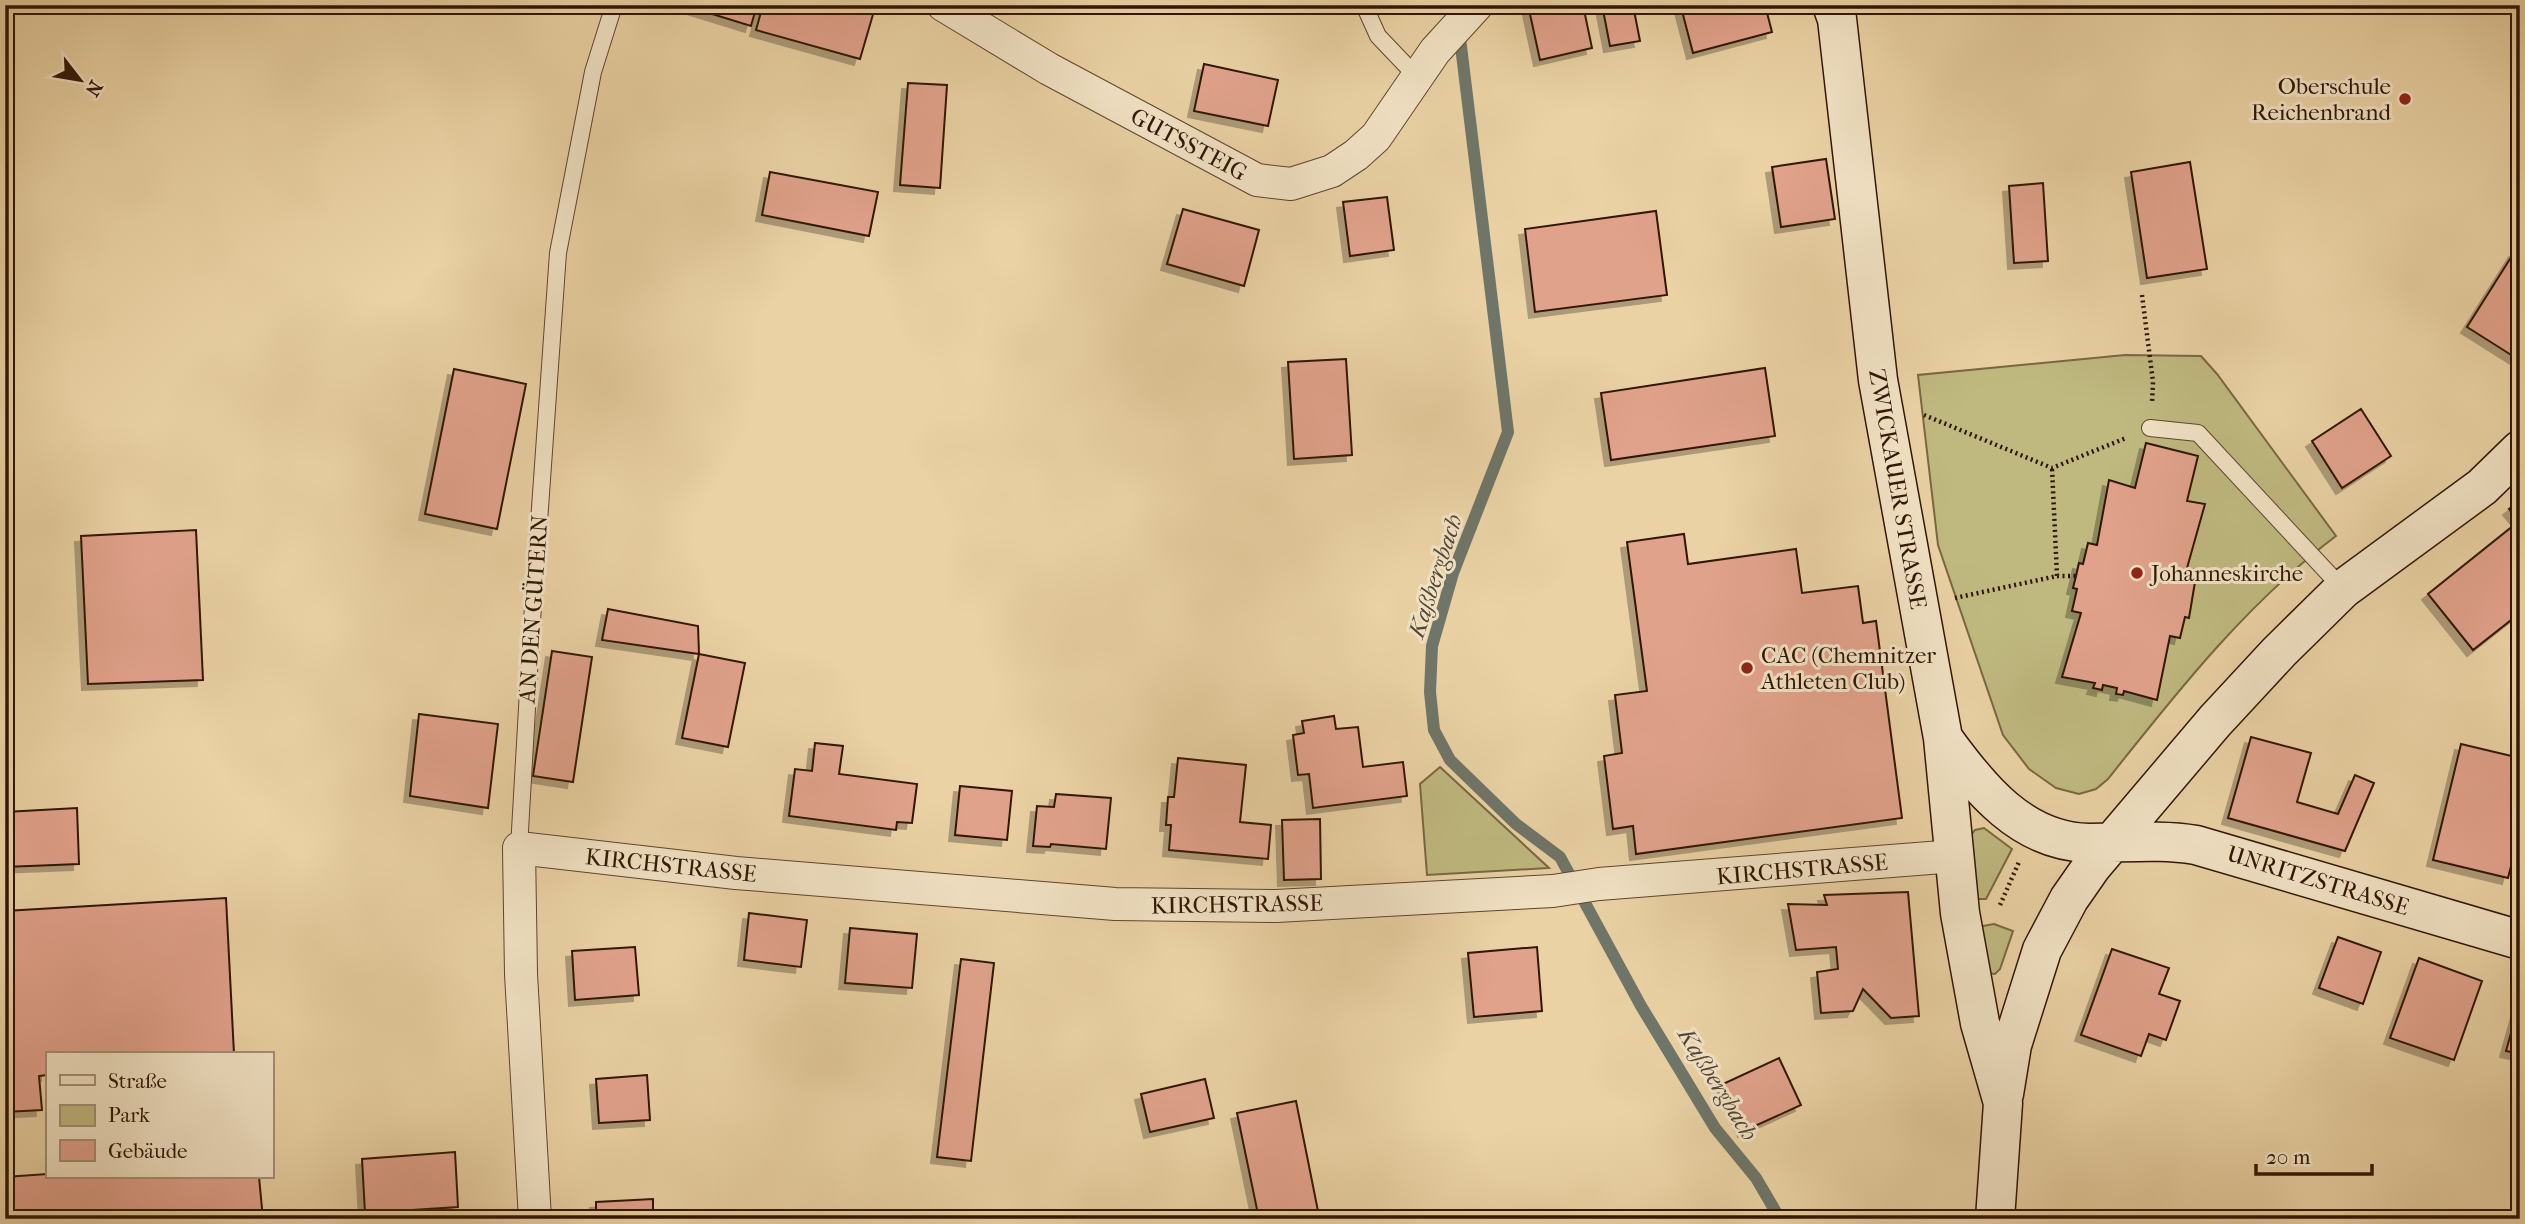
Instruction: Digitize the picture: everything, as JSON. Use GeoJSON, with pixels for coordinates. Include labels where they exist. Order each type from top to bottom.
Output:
{"type":"FeatureCollection","features":[{"type":"Feature","properties":{"kind":"main road","name":"ZWICKAUER STRASSE"},"geometry":{"type":"LineString","coordinates":[[1832,5],[1837,19],[1881,397],[1943,738],[1961,913],[1980,1023],[2003,1103],[1995,1219]]}},
{"type":"Feature","properties":{"kind":"main road"},"geometry":{"type":"LineString","coordinates":[[2003,1103],[2012,1045],[2042,950],[2069,899],[2092,866],[2215,721],[2343,589],[2482,487],[2520,450]]}},
{"type":"Feature","properties":{"kind":"main road","name":"UNRITZSTRASSE"},"geometry":{"type":"LineString","coordinates":[[1943,738],[1984,791],[2033,829],[2072,842],[2172,841],[2196,845],[2520,940]]}},
{"type":"Feature","properties":{"kind":"street","name":"GUTSSTEIG"},"geometry":{"type":"LineString","coordinates":[[943,5],[1049,69],[1257,180],[1292,184],[1332,171],[1376,137],[1435,51],[1477,5]]}},
{"type":"Feature","properties":{"kind":"street","name":"KIRCHSTRASSE"},"geometry":{"type":"LineString","coordinates":[[519,848],[736,873],[1115,904],[1276,906],[1553,891],[1599,884],[1955,856]]}},
{"type":"Feature","properties":{"kind":"street","name":"AN DEN GÜTERN"},"geometry":{"type":"LineString","coordinates":[[519,848],[521,974],[535,1219]]}},
{"type":"Feature","properties":{"kind":"lane","name":"AN DEN GÜTERN"},"geometry":{"type":"LineString","coordinates":[[519,848],[558,253],[593,72],[614,5]]}},
{"type":"Feature","properties":{"kind":"lane"},"geometry":{"type":"LineString","coordinates":[[1364,5],[1378,36],[1418,78]]}},
{"type":"Feature","properties":{"kind":"lane"},"geometry":{"type":"LineString","coordinates":[[2150,428],[2198,433],[2343,589]]}},
{"type":"Feature","properties":{"kind":"path"},"geometry":{"type":"LineString","coordinates":[[1881,397],[2052,468],[2150,428],[2153,382],[2142,295]]}},
{"type":"Feature","properties":{"kind":"path"},"geometry":{"type":"LineString","coordinates":[[2052,468],[2057,576]]}},
{"type":"Feature","properties":{"kind":"path"},"geometry":{"type":"LineString","coordinates":[[1917,606],[2057,576],[2076,576]]}},
{"type":"Feature","properties":{"kind":"path"},"geometry":{"type":"LineString","coordinates":[[1961,913],[1997,911],[2033,829]]}},
{"type":"Feature","properties":{"kind":"green space"},"geometry":{"type":"Polygon","coordinates":[[[2125,355],[2201,356],[2336,536],[2303,562],[2243,619],[2187,682],[2108,779],[2096,789],[2079,794],[2056,788],[2029,769],[2003,735],[1938,545],[1918,375],[2125,355]]]}},
{"type":"Feature","properties":{"kind":"green space"},"geometry":{"type":"Polygon","coordinates":[[[1440,767],[1549,868],[1427,875],[1420,784],[1440,767]]]}},
{"type":"Feature","properties":{"kind":"green space"},"geometry":{"type":"Polygon","coordinates":[[[1984,828],[2012,849],[1986,899],[1976,899],[1969,838],[1975,830],[1984,828]]]}},
{"type":"Feature","properties":{"kind":"green space"},"geometry":{"type":"Polygon","coordinates":[[[1994,924],[2013,931],[2000,969],[1995,974],[1987,973],[1977,927],[1994,924]]]}},
{"type":"Feature","properties":{"kind":"building"},"geometry":{"type":"Polygon","coordinates":[[[683,5],[757,5],[751,26],[683,5]]]}},
{"type":"Feature","properties":{"kind":"building"},"geometry":{"type":"Polygon","coordinates":[[[763,5],[853,5],[874,11],[860,59],[756,30],[763,5]]]}},
{"type":"Feature","properties":{"kind":"building"},"geometry":{"type":"Polygon","coordinates":[[[1528,5],[1583,5],[1592,48],[1540,60],[1528,5]]]}},
{"type":"Feature","properties":{"kind":"building"},"geometry":{"type":"Polygon","coordinates":[[[1602,5],[1633,5],[1640,41],[1610,46],[1602,5]]]}},
{"type":"Feature","properties":{"kind":"building"},"geometry":{"type":"Polygon","coordinates":[[[1765,5],[1772,32],[1693,53],[1681,7],[1765,5]]]}},
{"type":"Feature","properties":{"kind":"building"},"geometry":{"type":"Polygon","coordinates":[[[1204,64],[1278,80],[1268,126],[1194,111],[1204,64]]]}},
{"type":"Feature","properties":{"kind":"building"},"geometry":{"type":"Polygon","coordinates":[[[908,83],[947,85],[940,188],[900,185],[908,83]]]}},
{"type":"Feature","properties":{"kind":"building"},"geometry":{"type":"Polygon","coordinates":[[[1826,159],[1835,219],[1781,227],[1772,167],[1826,159]]]}},
{"type":"Feature","properties":{"kind":"building"},"geometry":{"type":"Polygon","coordinates":[[[2190,162],[2207,269],[2147,278],[2131,172],[2190,162]]]}},
{"type":"Feature","properties":{"kind":"building"},"geometry":{"type":"Polygon","coordinates":[[[770,172],[878,192],[869,236],[762,215],[770,172]]]}},
{"type":"Feature","properties":{"kind":"building"},"geometry":{"type":"Polygon","coordinates":[[[2043,183],[2048,261],[2014,263],[2009,186],[2043,183]]]}},
{"type":"Feature","properties":{"kind":"building"},"geometry":{"type":"Polygon","coordinates":[[[1387,197],[1394,250],[1350,256],[1343,202],[1387,197]]]}},
{"type":"Feature","properties":{"kind":"building"},"geometry":{"type":"Polygon","coordinates":[[[1183,209],[1259,230],[1244,286],[1167,264],[1183,209]]]}},
{"type":"Feature","properties":{"kind":"building"},"geometry":{"type":"Polygon","coordinates":[[[1656,211],[1667,295],[1535,312],[1525,229],[1656,211]]]}},
{"type":"Feature","properties":{"kind":"building"},"geometry":{"type":"Polygon","coordinates":[[[2515,251],[2520,254],[2520,352],[2516,358],[2467,327],[2515,251]]]}},
{"type":"Feature","properties":{"kind":"building"},"geometry":{"type":"Polygon","coordinates":[[[1346,359],[1352,455],[1294,459],[1288,362],[1346,359]]]}},
{"type":"Feature","properties":{"kind":"building"},"geometry":{"type":"Polygon","coordinates":[[[1765,368],[1775,436],[1611,460],[1601,393],[1765,368]]]}},
{"type":"Feature","properties":{"kind":"building"},"geometry":{"type":"Polygon","coordinates":[[[454,369],[526,384],[497,529],[425,514],[454,369]]]}},
{"type":"Feature","properties":{"kind":"building"},"geometry":{"type":"Polygon","coordinates":[[[2361,409],[2391,456],[2342,488],[2312,441],[2361,409]]]}},
{"type":"Feature","properties":{"kind":"building","name":"Johanneskirche"},"geometry":{"type":"Polygon","coordinates":[[[2146,443],[2198,456],[2187,501],[2205,504],[2187,568],[2197,570],[2189,618],[2185,617],[2180,638],[2170,636],[2157,700],[2124,691],[2123,695],[2116,694],[2117,688],[2103,685],[2102,690],[2093,688],[2095,683],[2062,677],[2081,613],[2072,611],[2077,589],[2073,588],[2079,563],[2083,564],[2088,543],[2097,545],[2109,480],[2135,488],[2146,443]]]}},
{"type":"Feature","properties":{"kind":"building"},"geometry":{"type":"Polygon","coordinates":[[[9,486],[13,560],[5,561],[5,487],[9,486]]]}},
{"type":"Feature","properties":{"kind":"building"},"geometry":{"type":"Polygon","coordinates":[[[2520,501],[2520,613],[2473,650],[2428,594],[2519,521],[2509,509],[2520,501]]]}},
{"type":"Feature","properties":{"kind":"building"},"geometry":{"type":"Polygon","coordinates":[[[196,530],[203,680],[88,684],[81,536],[196,530]]]}},
{"type":"Feature","properties":{"kind":"building"},"geometry":{"type":"Polygon","coordinates":[[[1684,534],[1688,564],[1796,549],[1802,593],[1858,586],[1863,623],[1876,621],[1902,818],[1636,854],[1633,826],[1613,829],[1604,756],[1622,753],[1615,695],[1647,691],[1627,542],[1684,534]]]}},
{"type":"Feature","properties":{"kind":"building"},"geometry":{"type":"Polygon","coordinates":[[[608,609],[698,626],[699,654],[602,640],[608,609]]]}},
{"type":"Feature","properties":{"kind":"building"},"geometry":{"type":"Polygon","coordinates":[[[552,651],[592,657],[573,782],[533,776],[552,651]]]}},
{"type":"Feature","properties":{"kind":"building"},"geometry":{"type":"Polygon","coordinates":[[[699,654],[745,663],[728,747],[682,738],[699,654]]]}},
{"type":"Feature","properties":{"kind":"building"},"geometry":{"type":"Polygon","coordinates":[[[419,714],[498,724],[488,808],[410,796],[419,714]]]}},
{"type":"Feature","properties":{"kind":"building"},"geometry":{"type":"Polygon","coordinates":[[[1334,716],[1336,729],[1358,727],[1363,767],[1403,762],[1407,796],[1313,808],[1309,774],[1298,775],[1293,735],[1304,733],[1302,721],[1334,716]]]}},
{"type":"Feature","properties":{"kind":"building"},"geometry":{"type":"Polygon","coordinates":[[[2251,737],[2311,753],[2297,802],[2338,814],[2355,775],[2374,783],[2345,851],[2228,818],[2251,737]]]}},
{"type":"Feature","properties":{"kind":"building"},"geometry":{"type":"Polygon","coordinates":[[[815,743],[843,746],[839,774],[917,784],[912,823],[897,822],[896,830],[789,816],[795,769],[812,771],[815,743]]]}},
{"type":"Feature","properties":{"kind":"building"},"geometry":{"type":"Polygon","coordinates":[[[2461,744],[2520,758],[2520,831],[2508,878],[2433,860],[2461,744]]]}},
{"type":"Feature","properties":{"kind":"building"},"geometry":{"type":"Polygon","coordinates":[[[1178,758],[1246,765],[1240,822],[1271,825],[1268,859],[1169,850],[1171,825],[1166,825],[1168,797],[1174,797],[1178,758]]]}},
{"type":"Feature","properties":{"kind":"building"},"geometry":{"type":"Polygon","coordinates":[[[960,786],[1012,791],[1007,840],[955,835],[960,786]]]}},
{"type":"Feature","properties":{"kind":"building"},"geometry":{"type":"Polygon","coordinates":[[[1056,794],[1111,798],[1106,849],[1051,844],[1050,847],[1033,846],[1037,806],[1054,807],[1056,794]]]}},
{"type":"Feature","properties":{"kind":"building"},"geometry":{"type":"Polygon","coordinates":[[[77,808],[79,864],[5,867],[5,812],[77,808]]]}},
{"type":"Feature","properties":{"kind":"building"},"geometry":{"type":"Polygon","coordinates":[[[1320,819],[1321,879],[1284,880],[1282,820],[1320,819]]]}},
{"type":"Feature","properties":{"kind":"building"},"geometry":{"type":"Polygon","coordinates":[[[1908,892],[1919,1016],[1891,1018],[1863,989],[1853,1011],[1821,1013],[1817,972],[1838,969],[1836,947],[1796,950],[1788,904],[1827,905],[1824,895],[1908,892]]]}},
{"type":"Feature","properties":{"kind":"building"},"geometry":{"type":"Polygon","coordinates":[[[226,898],[234,1052],[46,1052],[46,1075],[39,1076],[42,1110],[5,1112],[5,911],[226,898]]]}},
{"type":"Feature","properties":{"kind":"building"},"geometry":{"type":"Polygon","coordinates":[[[749,913],[807,920],[801,967],[744,960],[749,913]]]}},
{"type":"Feature","properties":{"kind":"building"},"geometry":{"type":"Polygon","coordinates":[[[850,928],[917,934],[912,988],[845,983],[850,928]]]}},
{"type":"Feature","properties":{"kind":"building"},"geometry":{"type":"Polygon","coordinates":[[[2338,937],[2381,952],[2363,1004],[2319,988],[2338,937]]]}},
{"type":"Feature","properties":{"kind":"building"},"geometry":{"type":"Polygon","coordinates":[[[635,947],[639,995],[575,1000],[572,951],[635,947]]]}},
{"type":"Feature","properties":{"kind":"building"},"geometry":{"type":"Polygon","coordinates":[[[1537,947],[1542,1011],[1474,1017],[1468,953],[1537,947]]]}},
{"type":"Feature","properties":{"kind":"building"},"geometry":{"type":"Polygon","coordinates":[[[2112,949],[2169,968],[2159,994],[2180,1001],[2166,1040],[2149,1034],[2141,1056],[2081,1035],[2112,949]]]}},
{"type":"Feature","properties":{"kind":"building"},"geometry":{"type":"Polygon","coordinates":[[[2419,958],[2482,981],[2454,1060],[2390,1038],[2419,958]]]}},
{"type":"Feature","properties":{"kind":"building"},"geometry":{"type":"Polygon","coordinates":[[[961,959],[994,963],[971,1161],[937,1157],[961,959]]]}},
{"type":"Feature","properties":{"kind":"building"},"geometry":{"type":"Polygon","coordinates":[[[2520,1001],[2520,1054],[2506,1051],[2520,1001]]]}},
{"type":"Feature","properties":{"kind":"building"},"geometry":{"type":"Polygon","coordinates":[[[1779,1058],[1801,1105],[1744,1131],[1723,1084],[1779,1058]]]}},
{"type":"Feature","properties":{"kind":"building"},"geometry":{"type":"Polygon","coordinates":[[[647,1075],[650,1120],[599,1123],[596,1079],[647,1075]]]}},
{"type":"Feature","properties":{"kind":"building"},"geometry":{"type":"Polygon","coordinates":[[[1205,1079],[1214,1118],[1150,1132],[1141,1094],[1205,1079]]]}},
{"type":"Feature","properties":{"kind":"building"},"geometry":{"type":"Polygon","coordinates":[[[1296,1101],[1318,1211],[1284,1219],[1259,1219],[1237,1113],[1296,1101]]]}},
{"type":"Feature","properties":{"kind":"building"},"geometry":{"type":"Polygon","coordinates":[[[455,1152],[458,1207],[365,1213],[362,1159],[455,1152]]]}},
{"type":"Feature","properties":{"kind":"building"},"geometry":{"type":"Polygon","coordinates":[[[46,1174],[46,1178],[259,1178],[263,1219],[5,1219],[5,1177],[46,1174]]]}},
{"type":"Feature","properties":{"kind":"building"},"geometry":{"type":"Polygon","coordinates":[[[653,1199],[653,1219],[596,1219],[596,1202],[653,1199]]]}},
{"type":"Feature","properties":{"kind":"building"},"geometry":{"type":"Polygon","coordinates":[[[2230,1214],[2440,1217],[2230,1219],[2230,1214]]]}},
{"type":"Feature","properties":{"kind":"waterway","name":"Kaßbergbach"},"geometry":{"type":"LineString","coordinates":[[1459,30],[1508,432],[1453,573],[1432,646],[1430,692],[1434,730],[1450,760],[1516,824],[1560,857],[1641,1006],[1715,1128],[1756,1178],[1780,1219]]}},
{"type":"Feature","properties":{"kind":"place","name":"Oberschule Reichenbrand"},"geometry":{"type":"Point","coordinates":[2405,99]}},
{"type":"Feature","properties":{"kind":"place","name":"Johanneskirche"},"geometry":{"type":"Point","coordinates":[2137,573]}},
{"type":"Feature","properties":{"kind":"place","name":"CAC (Chemnitzer Athleten Club)"},"geometry":{"type":"Point","coordinates":[1747,668]}}]}
